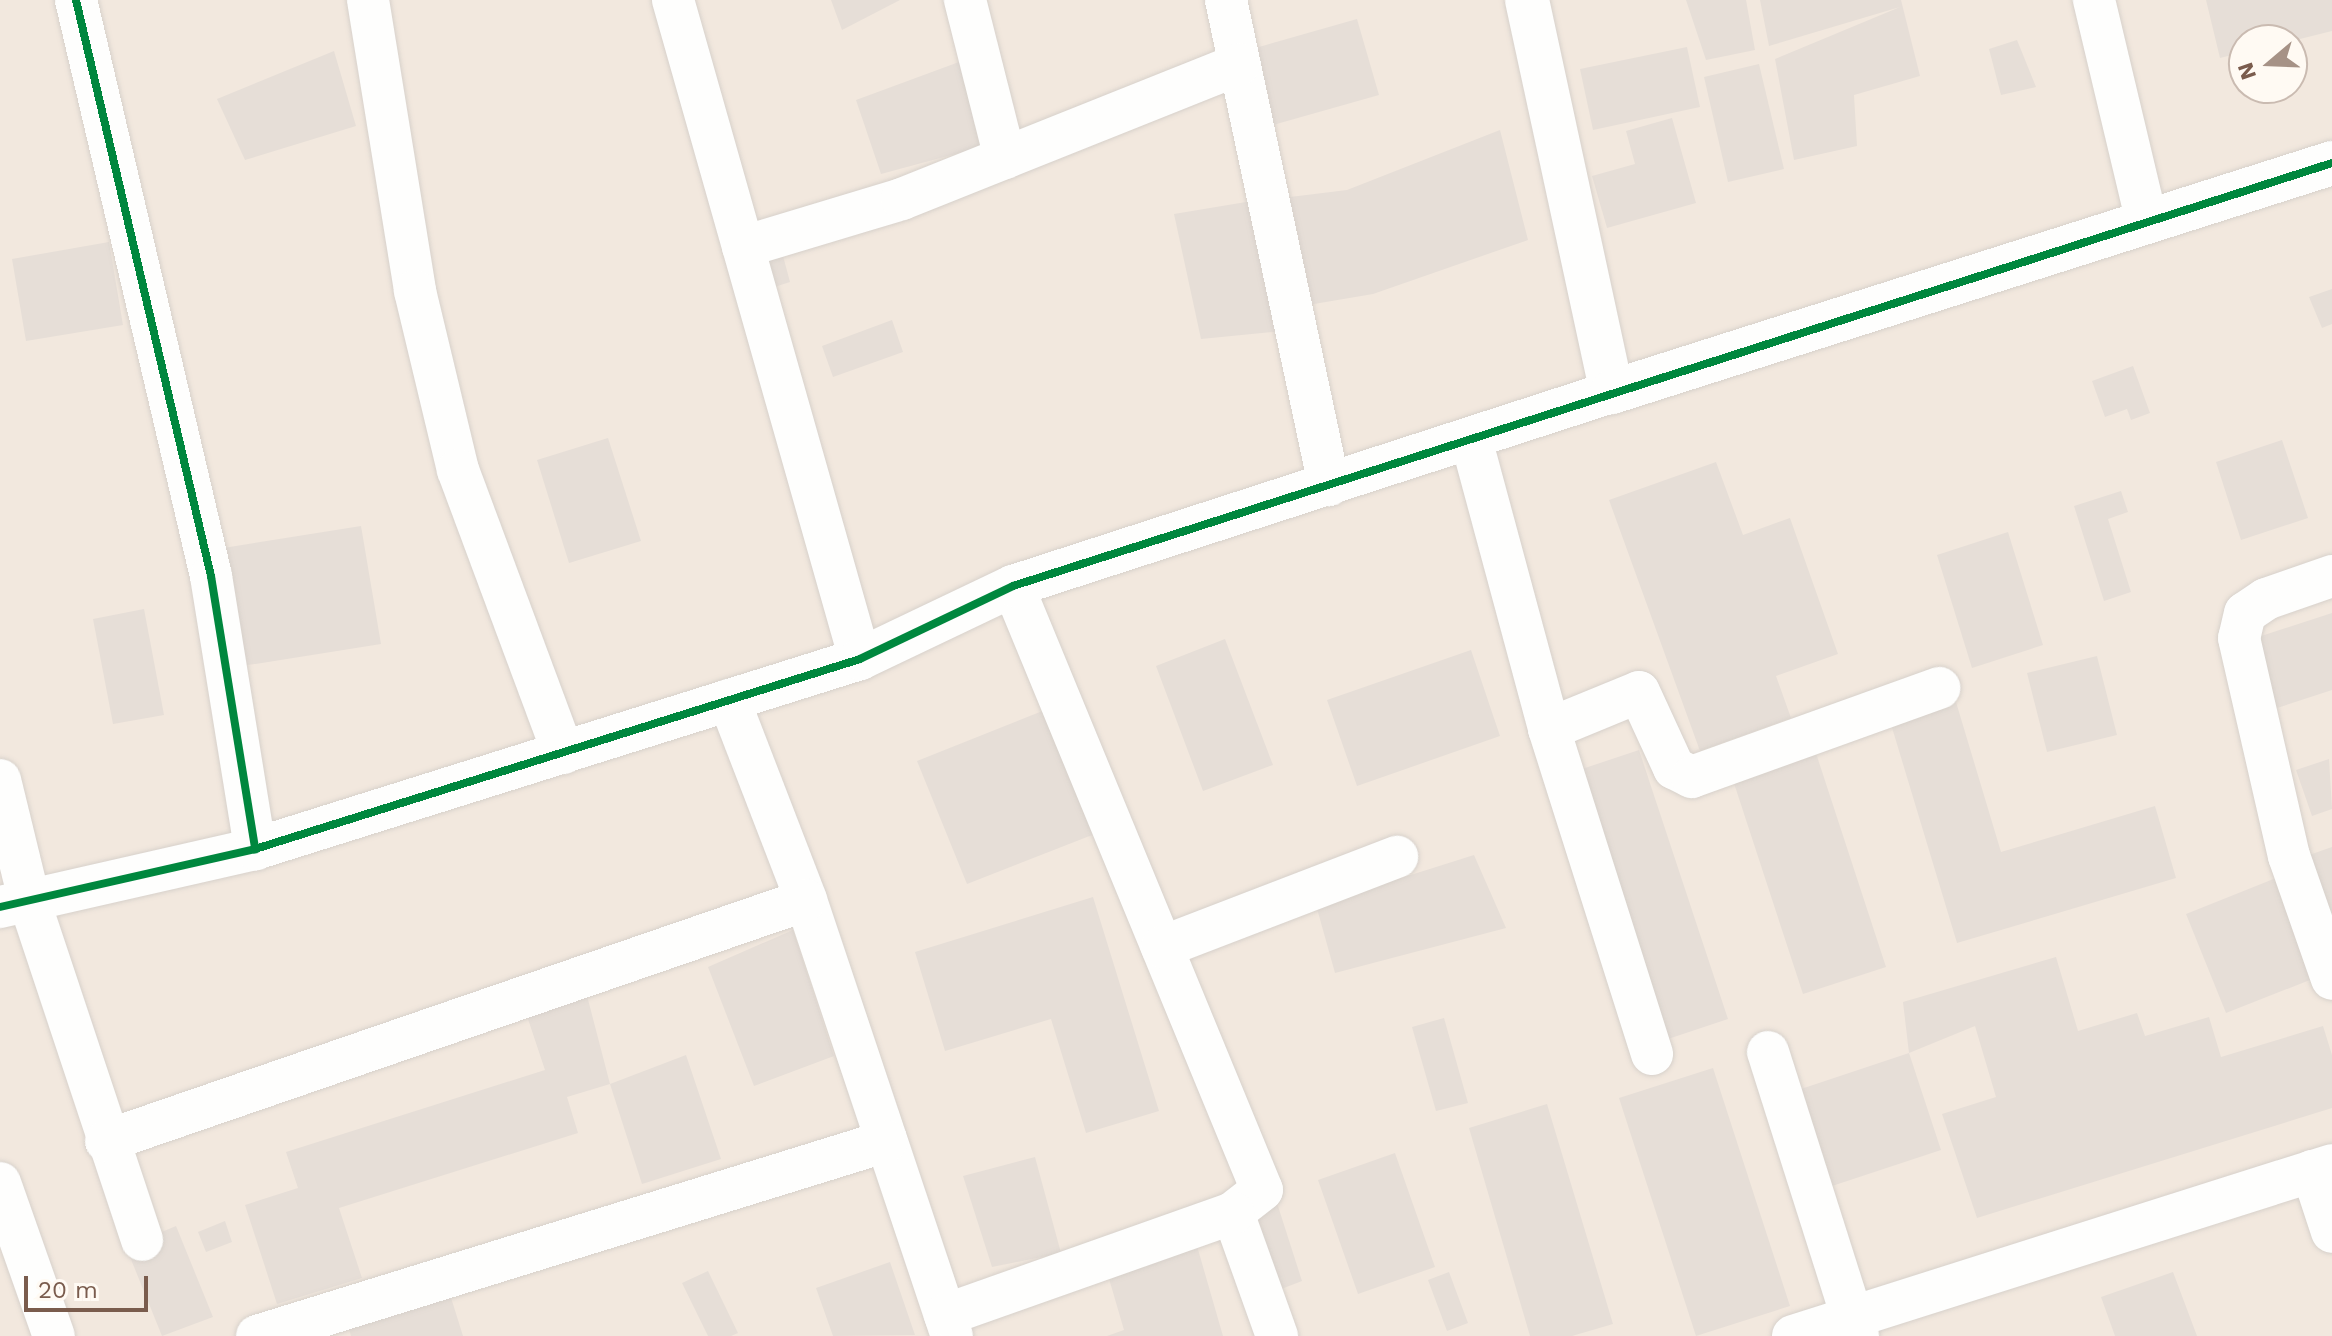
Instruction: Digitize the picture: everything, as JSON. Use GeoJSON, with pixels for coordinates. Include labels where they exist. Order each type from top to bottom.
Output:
{"type":"FeatureCollection","features":[{"type":"Feature","properties":{"kind":"street"},"geometry":{"type":"LineString","coordinates":[[76,0],[211,576],[255,849]]}},
{"type":"Feature","properties":{"kind":"street"},"geometry":{"type":"LineString","coordinates":[[368,0],[415,291],[458,470],[563,753]]}},
{"type":"Feature","properties":{"kind":"street"},"geometry":{"type":"LineString","coordinates":[[673,0],[860,659]]}},
{"type":"Feature","properties":{"kind":"street"},"geometry":{"type":"LineString","coordinates":[[965,0],[1005,158]]}},
{"type":"Feature","properties":{"kind":"street"},"geometry":{"type":"LineString","coordinates":[[1226,0],[1329,485]]}},
{"type":"Feature","properties":{"kind":"street"},"geometry":{"type":"LineString","coordinates":[[1527,0],[1612,392]]}},
{"type":"Feature","properties":{"kind":"street"},"geometry":{"type":"LineString","coordinates":[[2094,0],[2147,222]]}},
{"type":"Feature","properties":{"kind":"street"},"geometry":{"type":"LineString","coordinates":[[743,247],[902,199],[1239,64]]}},
{"type":"Feature","properties":{"kind":"street"},"geometry":{"type":"LineString","coordinates":[[15,905],[255,849],[860,659],[1013,586],[2332,163]]}},
{"type":"Feature","properties":{"kind":"street"},"geometry":{"type":"LineString","coordinates":[[1471,439],[1549,729],[1652,1054]]}},
{"type":"Feature","properties":{"kind":"street"},"geometry":{"type":"LineString","coordinates":[[2332,576],[2266,599],[2245,613],[2239,638],[2289,856],[2332,979]]}},
{"type":"Feature","properties":{"kind":"street"},"geometry":{"type":"LineString","coordinates":[[729,700],[806,900],[948,1326],[1233,1213],[1262,1190],[1013,586]]}},
{"type":"Feature","properties":{"kind":"street"},"geometry":{"type":"LineString","coordinates":[[1549,729],[1639,692],[1674,768],[1692,777],[1939,688]]}},
{"type":"Feature","properties":{"kind":"street"},"geometry":{"type":"LineString","coordinates":[[0,780],[15,905],[142,1240]]}},
{"type":"Feature","properties":{"kind":"street"},"geometry":{"type":"LineString","coordinates":[[1162,947],[1397,857]]}},
{"type":"Feature","properties":{"kind":"street"},"geometry":{"type":"LineString","coordinates":[[106,1141],[806,900]]}},
{"type":"Feature","properties":{"kind":"street"},"geometry":{"type":"LineString","coordinates":[[1768,1052],[1855,1327]]}},
{"type":"Feature","properties":{"kind":"street"},"geometry":{"type":"LineString","coordinates":[[257,1336],[887,1141]]}},
{"type":"Feature","properties":{"kind":"street"},"geometry":{"type":"LineString","coordinates":[[1793,1336],[1855,1327],[2322,1168],[2332,1232]]}},
{"type":"Feature","properties":{"kind":"street"},"geometry":{"type":"LineString","coordinates":[[0,1183],[54,1336]]}},
{"type":"Feature","properties":{"kind":"street"},"geometry":{"type":"LineString","coordinates":[[1233,1213],[1277,1336]]}},
{"type":"Feature","properties":{"kind":"shaded area"},"geometry":{"type":"Polygon","coordinates":[[[0,0],[2332,0],[2332,1336],[0,1336],[0,0]]]}},
{"type":"Feature","properties":{"kind":"building"},"geometry":{"type":"Polygon","coordinates":[[[831,0],[900,0],[842,30],[831,0]]]}},
{"type":"Feature","properties":{"kind":"building"},"geometry":{"type":"Polygon","coordinates":[[[1686,0],[1746,0],[1755,50],[1706,60],[1686,0]]]}},
{"type":"Feature","properties":{"kind":"building"},"geometry":{"type":"Polygon","coordinates":[[[1760,0],[1901,0],[1920,76],[1854,95],[1857,146],[1794,160],[1775,59],[1900,7],[1769,46],[1760,0]]]}},
{"type":"Feature","properties":{"kind":"building"},"geometry":{"type":"Polygon","coordinates":[[[2206,0],[2332,0],[2332,31],[2308,37],[2308,24],[2228,24],[2228,56],[2220,58],[2206,0]]]}},
{"type":"Feature","properties":{"kind":"building"},"geometry":{"type":"Polygon","coordinates":[[[1357,19],[1379,95],[1273,125],[1252,49],[1357,19]]]}},
{"type":"Feature","properties":{"kind":"building"},"geometry":{"type":"Polygon","coordinates":[[[2017,40],[2036,87],[2001,95],[1989,49],[2017,40]]]}},
{"type":"Feature","properties":{"kind":"building"},"geometry":{"type":"Polygon","coordinates":[[[1687,47],[1700,107],[1593,130],[1580,69],[1687,47]]]}},
{"type":"Feature","properties":{"kind":"building"},"geometry":{"type":"Polygon","coordinates":[[[334,51],[356,126],[245,160],[217,99],[334,51]]]}},
{"type":"Feature","properties":{"kind":"building"},"geometry":{"type":"Polygon","coordinates":[[[959,62],[981,147],[881,174],[856,100],[959,62]]]}},
{"type":"Feature","properties":{"kind":"building"},"geometry":{"type":"Polygon","coordinates":[[[1759,64],[1784,169],[1728,182],[1704,77],[1759,64]]]}},
{"type":"Feature","properties":{"kind":"building"},"geometry":{"type":"Polygon","coordinates":[[[1672,118],[1696,203],[1607,228],[1592,176],[1635,164],[1626,131],[1672,118]]]}},
{"type":"Feature","properties":{"kind":"building"},"geometry":{"type":"Polygon","coordinates":[[[1500,130],[1528,240],[1373,294],[1308,305],[1282,198],[1347,190],[1500,130]]]}},
{"type":"Feature","properties":{"kind":"building"},"geometry":{"type":"Polygon","coordinates":[[[1252,201],[1283,331],[1201,339],[1174,214],[1252,201]]]}},
{"type":"Feature","properties":{"kind":"building"},"geometry":{"type":"Polygon","coordinates":[[[109,242],[123,325],[26,341],[12,259],[109,242]]]}},
{"type":"Feature","properties":{"kind":"building"},"geometry":{"type":"Polygon","coordinates":[[[782,252],[790,282],[768,289],[760,259],[782,252]]]}},
{"type":"Feature","properties":{"kind":"building"},"geometry":{"type":"Polygon","coordinates":[[[2332,289],[2332,324],[2322,328],[2309,297],[2332,289]]]}},
{"type":"Feature","properties":{"kind":"building"},"geometry":{"type":"Polygon","coordinates":[[[892,320],[903,352],[833,377],[822,346],[892,320]]]}},
{"type":"Feature","properties":{"kind":"building"},"geometry":{"type":"Polygon","coordinates":[[[2133,366],[2150,413],[2131,420],[2127,409],[2105,417],[2092,381],[2133,366]]]}},
{"type":"Feature","properties":{"kind":"building"},"geometry":{"type":"Polygon","coordinates":[[[608,438],[641,541],[569,563],[537,460],[608,438]]]}},
{"type":"Feature","properties":{"kind":"building"},"geometry":{"type":"Polygon","coordinates":[[[2282,440],[2308,518],[2241,540],[2216,462],[2282,440]]]}},
{"type":"Feature","properties":{"kind":"building"},"geometry":{"type":"Polygon","coordinates":[[[1716,462],[1743,535],[1790,518],[1838,654],[1776,676],[1791,718],[1700,751],[1609,500],[1716,462]]]}},
{"type":"Feature","properties":{"kind":"building"},"geometry":{"type":"Polygon","coordinates":[[[2121,491],[2128,512],[2108,519],[2131,592],[2104,601],[2074,506],[2121,491]]]}},
{"type":"Feature","properties":{"kind":"building"},"geometry":{"type":"Polygon","coordinates":[[[361,526],[381,644],[230,668],[211,550],[361,526]]]}},
{"type":"Feature","properties":{"kind":"building"},"geometry":{"type":"Polygon","coordinates":[[[2008,532],[2043,645],[1972,668],[1937,555],[2008,532]]]}},
{"type":"Feature","properties":{"kind":"building"},"geometry":{"type":"Polygon","coordinates":[[[144,609],[164,715],[113,724],[93,619],[144,609]]]}},
{"type":"Feature","properties":{"kind":"building"},"geometry":{"type":"Polygon","coordinates":[[[2332,613],[2332,690],[2274,709],[2252,639],[2332,613]]]}},
{"type":"Feature","properties":{"kind":"building"},"geometry":{"type":"Polygon","coordinates":[[[1225,639],[1273,765],[1203,791],[1156,666],[1225,639]]]}},
{"type":"Feature","properties":{"kind":"building"},"geometry":{"type":"Polygon","coordinates":[[[1471,650],[1500,736],[1357,786],[1327,700],[1471,650]]]}},
{"type":"Feature","properties":{"kind":"building"},"geometry":{"type":"Polygon","coordinates":[[[2097,656],[2117,735],[2047,752],[2027,673],[2097,656]]]}},
{"type":"Feature","properties":{"kind":"building"},"geometry":{"type":"Polygon","coordinates":[[[1953,692],[2001,852],[2155,806],[2176,878],[1957,943],[1887,711],[1953,692]]]}},
{"type":"Feature","properties":{"kind":"building"},"geometry":{"type":"Polygon","coordinates":[[[1060,704],[1110,828],[967,884],[917,761],[1060,704]]]}},
{"type":"Feature","properties":{"kind":"building"},"geometry":{"type":"Polygon","coordinates":[[[1813,744],[1886,967],[1803,994],[1730,771],[1813,744]]]}},
{"type":"Feature","properties":{"kind":"building"},"geometry":{"type":"Polygon","coordinates":[[[1639,750],[1728,1019],[1662,1041],[1573,772],[1639,750]]]}},
{"type":"Feature","properties":{"kind":"building"},"geometry":{"type":"Polygon","coordinates":[[[2329,759],[2332,809],[2312,816],[2296,770],[2329,759]]]}},
{"type":"Feature","properties":{"kind":"building"},"geometry":{"type":"Polygon","coordinates":[[[2332,847],[2332,921],[2309,855],[2332,847]]]}},
{"type":"Feature","properties":{"kind":"building"},"geometry":{"type":"Polygon","coordinates":[[[1474,855],[1506,928],[1335,973],[1316,905],[1474,855]]]}},
{"type":"Feature","properties":{"kind":"building"},"geometry":{"type":"Polygon","coordinates":[[[2276,878],[2315,978],[2226,1013],[2186,914],[2276,878]]]}},
{"type":"Feature","properties":{"kind":"building"},"geometry":{"type":"Polygon","coordinates":[[[1093,897],[1159,1111],[1086,1133],[1051,1019],[945,1051],[915,952],[1093,897]]]}},
{"type":"Feature","properties":{"kind":"building"},"geometry":{"type":"Polygon","coordinates":[[[793,930],[834,1056],[754,1086],[708,967],[793,930]]]}},
{"type":"Feature","properties":{"kind":"building"},"geometry":{"type":"Polygon","coordinates":[[[2056,957],[2078,1031],[2137,1013],[2145,1036],[2209,1017],[2221,1057],[2323,1026],[2332,1055],[2332,1108],[1977,1218],[1942,1114],[1996,1097],[1975,1026],[1909,1053],[1903,1002],[2056,957]]]}},
{"type":"Feature","properties":{"kind":"building"},"geometry":{"type":"Polygon","coordinates":[[[584,984],[610,1084],[567,1097],[578,1133],[339,1208],[362,1278],[277,1304],[245,1205],[298,1188],[286,1152],[545,1070],[523,1004],[584,984]]]}},
{"type":"Feature","properties":{"kind":"building"},"geometry":{"type":"Polygon","coordinates":[[[1444,1018],[1468,1103],[1436,1111],[1412,1027],[1444,1018]]]}},
{"type":"Feature","properties":{"kind":"building"},"geometry":{"type":"Polygon","coordinates":[[[1909,1053],[1941,1150],[1823,1189],[1792,1092],[1909,1053]]]}},
{"type":"Feature","properties":{"kind":"building"},"geometry":{"type":"Polygon","coordinates":[[[686,1055],[721,1159],[642,1184],[610,1084],[686,1055]]]}},
{"type":"Feature","properties":{"kind":"building"},"geometry":{"type":"Polygon","coordinates":[[[1713,1068],[1790,1306],[1696,1336],[1619,1098],[1713,1068]]]}},
{"type":"Feature","properties":{"kind":"building"},"geometry":{"type":"Polygon","coordinates":[[[1547,1104],[1613,1324],[1572,1336],[1530,1336],[1469,1128],[1547,1104]]]}},
{"type":"Feature","properties":{"kind":"building"},"geometry":{"type":"Polygon","coordinates":[[[1395,1153],[1435,1267],[1358,1294],[1318,1180],[1395,1153]]]}},
{"type":"Feature","properties":{"kind":"building"},"geometry":{"type":"Polygon","coordinates":[[[1035,1157],[1061,1253],[992,1267],[963,1176],[1035,1157]]]}},
{"type":"Feature","properties":{"kind":"building"},"geometry":{"type":"Polygon","coordinates":[[[1277,1203],[1302,1281],[1276,1291],[1249,1213],[1277,1203]]]}},
{"type":"Feature","properties":{"kind":"building"},"geometry":{"type":"Polygon","coordinates":[[[225,1221],[232,1242],[206,1252],[198,1232],[225,1221]]]}},
{"type":"Feature","properties":{"kind":"building"},"geometry":{"type":"Polygon","coordinates":[[[176,1226],[213,1317],[162,1336],[126,1247],[176,1226]]]}},
{"type":"Feature","properties":{"kind":"building"},"geometry":{"type":"Polygon","coordinates":[[[1195,1239],[1223,1336],[1107,1336],[1124,1330],[1105,1265],[1195,1239]]]}},
{"type":"Feature","properties":{"kind":"building"},"geometry":{"type":"Polygon","coordinates":[[[890,1262],[915,1335],[833,1336],[816,1288],[890,1262]]]}},
{"type":"Feature","properties":{"kind":"building"},"geometry":{"type":"Polygon","coordinates":[[[708,1271],[738,1333],[731,1336],[708,1336],[682,1283],[708,1271]]]}},
{"type":"Feature","properties":{"kind":"building"},"geometry":{"type":"Polygon","coordinates":[[[1449,1272],[1468,1323],[1447,1331],[1428,1280],[1449,1272]]]}},
{"type":"Feature","properties":{"kind":"building"},"geometry":{"type":"Polygon","coordinates":[[[2173,1272],[2197,1336],[2115,1336],[2101,1297],[2173,1272]]]}},
{"type":"Feature","properties":{"kind":"building"},"geometry":{"type":"Polygon","coordinates":[[[448,1288],[463,1336],[351,1336],[346,1319],[448,1288]]]}},
{"type":"Feature","properties":{"kind":"cycle path"},"geometry":{"type":"LineString","coordinates":[[76,0],[211,576],[255,849]]}},
{"type":"Feature","properties":{"kind":"cycle path"},"geometry":{"type":"LineString","coordinates":[[0,907],[255,849],[860,659],[1013,586],[2332,163]]}}]}
